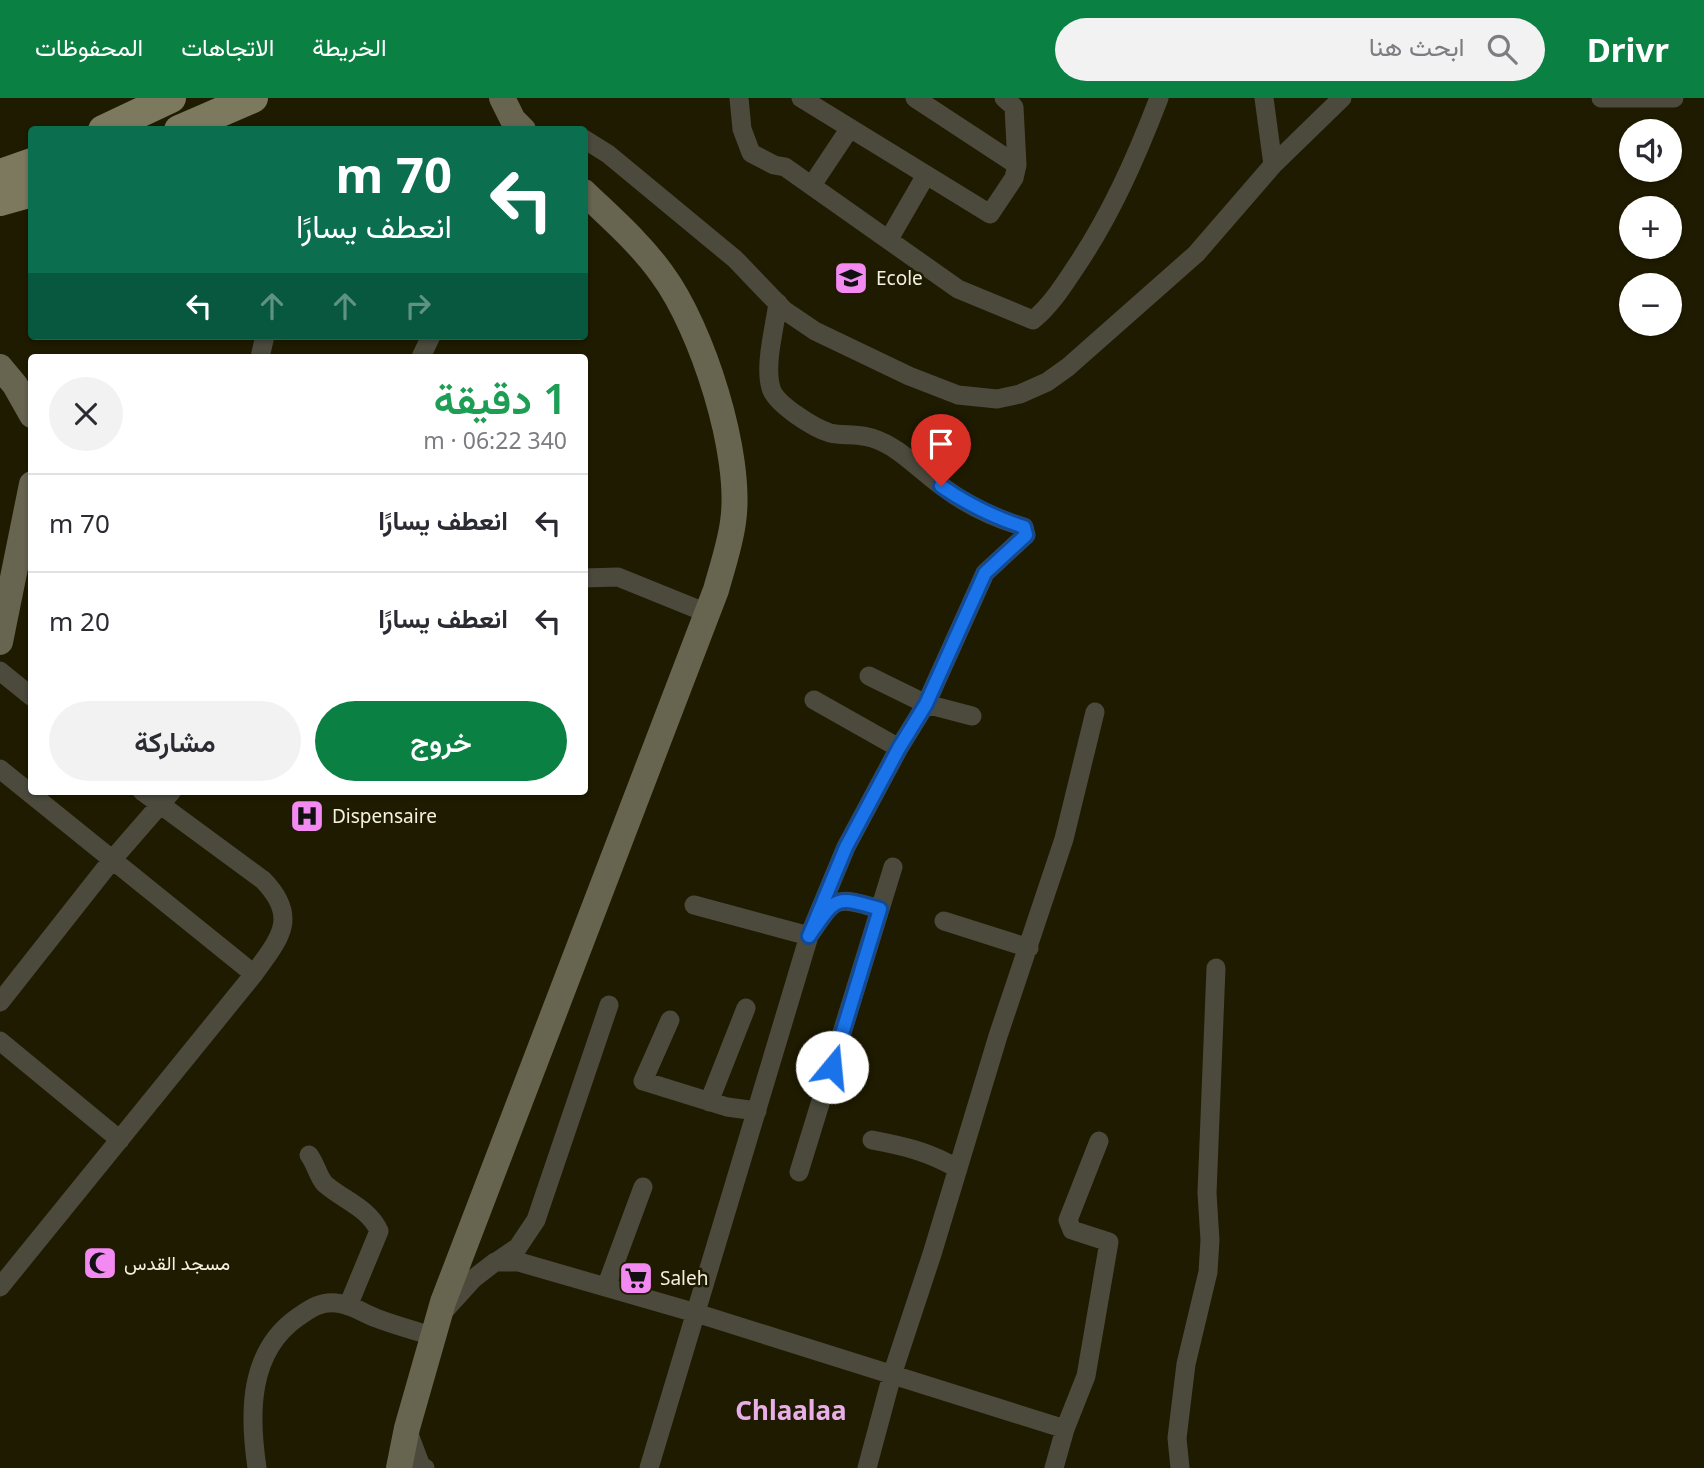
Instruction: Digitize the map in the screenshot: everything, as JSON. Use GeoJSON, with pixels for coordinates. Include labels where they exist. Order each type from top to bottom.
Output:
{"type":"FeatureCollection","features":[{"type":"Feature","properties":{"kind":"main road"},"geometry":{"type":"LineString","coordinates":[[112,126],[171,98]]}},
{"type":"Feature","properties":{"kind":"main road"},"geometry":{"type":"LineString","coordinates":[[188,126],[253,98]]}},
{"type":"Feature","properties":{"kind":"main road"},"geometry":{"type":"LineString","coordinates":[[502,98],[519,126]]}},
{"type":"Feature","properties":{"kind":"main road"},"geometry":{"type":"LineString","coordinates":[[0,174],[28,164]]}},
{"type":"Feature","properties":{"kind":"main road"},"geometry":{"type":"LineString","coordinates":[[0,201],[28,193]]}},
{"type":"Feature","properties":{"kind":"main road"},"geometry":{"type":"LineString","coordinates":[[399,1468],[435,1326],[716,590],[733,523],[735,490],[730,448],[704,353],[685,312],[663,275],[641,248],[588,196]]}},
{"type":"Feature","properties":{"kind":"main road"},"geometry":{"type":"LineString","coordinates":[[0,352],[28,390]]}},
{"type":"Feature","properties":{"kind":"main road"},"geometry":{"type":"LineString","coordinates":[[0,367],[15,385],[28,408]]}},
{"type":"Feature","properties":{"kind":"main road"},"geometry":{"type":"LineString","coordinates":[[0,642],[28,504]]}},
{"type":"Feature","properties":{"kind":"street"},"geometry":{"type":"LineString","coordinates":[[739,98],[742,129],[751,153],[774,165],[785,167],[958,289],[1033,320],[1049,306],[1111,209],[1137,155],[1159,98]]}},
{"type":"Feature","properties":{"kind":"street"},"geometry":{"type":"LineString","coordinates":[[801,98],[990,214],[1014,178],[1017,165],[1014,107],[1004,98]]}},
{"type":"Feature","properties":{"kind":"street"},"geometry":{"type":"LineString","coordinates":[[915,98],[1017,165]]}},
{"type":"Feature","properties":{"kind":"street"},"geometry":{"type":"LineString","coordinates":[[1264,98],[1273,165]]}},
{"type":"Feature","properties":{"kind":"street"},"geometry":{"type":"LineString","coordinates":[[588,142],[608,154],[735,259],[778,303],[815,331],[909,376],[958,395],[997,399],[1020,394],[1047,382],[1068,367],[1196,254],[1273,165],[1342,98]]}},
{"type":"Feature","properties":{"kind":"street"},"geometry":{"type":"LineString","coordinates":[[1601,98],[1674,98]]}},
{"type":"Feature","properties":{"kind":"street"},"geometry":{"type":"LineString","coordinates":[[812,185],[850,128]]}},
{"type":"Feature","properties":{"kind":"street"},"geometry":{"type":"LineString","coordinates":[[889,239],[926,175]]}},
{"type":"Feature","properties":{"kind":"street"},"geometry":{"type":"LineString","coordinates":[[649,1468],[809,936],[846,847],[926,704],[985,573],[1023,540],[1026,530],[967,504],[874,438],[830,433],[778,402],[771,389],[770,366],[778,303]]}},
{"type":"Feature","properties":{"kind":"street"},"geometry":{"type":"LineString","coordinates":[[588,578],[618,577],[707,613]]}},
{"type":"Feature","properties":{"kind":"street"},"geometry":{"type":"LineString","coordinates":[[0,671],[28,694]]}},
{"type":"Feature","properties":{"kind":"street"},"geometry":{"type":"LineString","coordinates":[[869,676],[926,704],[972,716]]}},
{"type":"Feature","properties":{"kind":"street"},"geometry":{"type":"LineString","coordinates":[[814,701],[899,748]]}},
{"type":"Feature","properties":{"kind":"street"},"geometry":{"type":"LineString","coordinates":[[867,1468],[892,1375],[998,1036],[1064,839],[1095,712]]}},
{"type":"Feature","properties":{"kind":"street"},"geometry":{"type":"LineString","coordinates":[[0,769],[28,792]]}},
{"type":"Feature","properties":{"kind":"street"},"geometry":{"type":"LineString","coordinates":[[32,795],[254,974]]}},
{"type":"Feature","properties":{"kind":"street"},"geometry":{"type":"LineString","coordinates":[[0,1002],[112,860],[165,798],[263,880],[276,894],[282,907],[280,938],[254,974],[0,1287]]}},
{"type":"Feature","properties":{"kind":"street"},"geometry":{"type":"LineString","coordinates":[[799,1172],[893,867]]}},
{"type":"Feature","properties":{"kind":"street"},"geometry":{"type":"LineString","coordinates":[[809,936],[828,908],[837,901],[846,899],[880,909]]}},
{"type":"Feature","properties":{"kind":"street"},"geometry":{"type":"LineString","coordinates":[[694,905],[809,936]]}},
{"type":"Feature","properties":{"kind":"street"},"geometry":{"type":"LineString","coordinates":[[944,921],[1029,948]]}},
{"type":"Feature","properties":{"kind":"street"},"geometry":{"type":"LineString","coordinates":[[1180,1468],[1177,1438],[1186,1364],[1208,1272],[1210,1240],[1207,1193],[1216,968]]}},
{"type":"Feature","properties":{"kind":"street"},"geometry":{"type":"LineString","coordinates":[[257,1468],[251,1429],[253,1393],[265,1353],[289,1323],[314,1305],[335,1303],[374,1318],[435,1326],[473,1279],[518,1247],[536,1220],[609,1005]]}},
{"type":"Feature","properties":{"kind":"street"},"geometry":{"type":"LineString","coordinates":[[709,1102],[746,1008]]}},
{"type":"Feature","properties":{"kind":"street"},"geometry":{"type":"LineString","coordinates":[[670,1020],[643,1081],[727,1107],[757,1111]]}},
{"type":"Feature","properties":{"kind":"street"},"geometry":{"type":"LineString","coordinates":[[0,1041],[120,1140]]}},
{"type":"Feature","properties":{"kind":"street"},"geometry":{"type":"LineString","coordinates":[[872,1140],[911,1147],[936,1156],[958,1169]]}},
{"type":"Feature","properties":{"kind":"street"},"geometry":{"type":"LineString","coordinates":[[1054,1468],[1065,1429],[1086,1376],[1109,1242],[1072,1230],[1068,1220],[1099,1141]]}},
{"type":"Feature","properties":{"kind":"street"},"geometry":{"type":"LineString","coordinates":[[309,1156],[317,1166],[323,1182],[367,1214],[379,1231],[348,1306]]}},
{"type":"Feature","properties":{"kind":"street"},"geometry":{"type":"LineString","coordinates":[[606,1287],[643,1187]]}},
{"type":"Feature","properties":{"kind":"street"},"geometry":{"type":"LineString","coordinates":[[495,1262],[519,1262],[696,1313],[1065,1429]]}},
{"type":"Feature","properties":{"kind":"street"},"geometry":{"type":"LineString","coordinates":[[407,1428],[421,1466],[425,1468]]}},
{"type":"Feature","properties":{"kind":"place","name":"Ecole"},"geometry":{"type":"Point","coordinates":[851,278]}},
{"type":"Feature","properties":{"kind":"place","name":"Dispensaire"},"geometry":{"type":"Point","coordinates":[307,816]}},
{"type":"Feature","properties":{"kind":"place","name":"مسجد القدس"},"geometry":{"type":"Point","coordinates":[100,1263]}},
{"type":"Feature","properties":{"kind":"place","name":"Saleh"},"geometry":{"type":"Point","coordinates":[636,1278]}},
{"type":"Feature","properties":{"kind":"district","name":"Chlaalaa"},"geometry":{"type":"Point","coordinates":[791,1410]}},
{"type":"Feature","properties":{"kind":"route"},"geometry":{"type":"LineString","coordinates":[[832,1067],[880,909],[846,899],[837,901],[828,908],[809,936],[846,847],[926,704],[985,573],[1026,535],[1024,527],[967,504],[941,486]]}}]}
